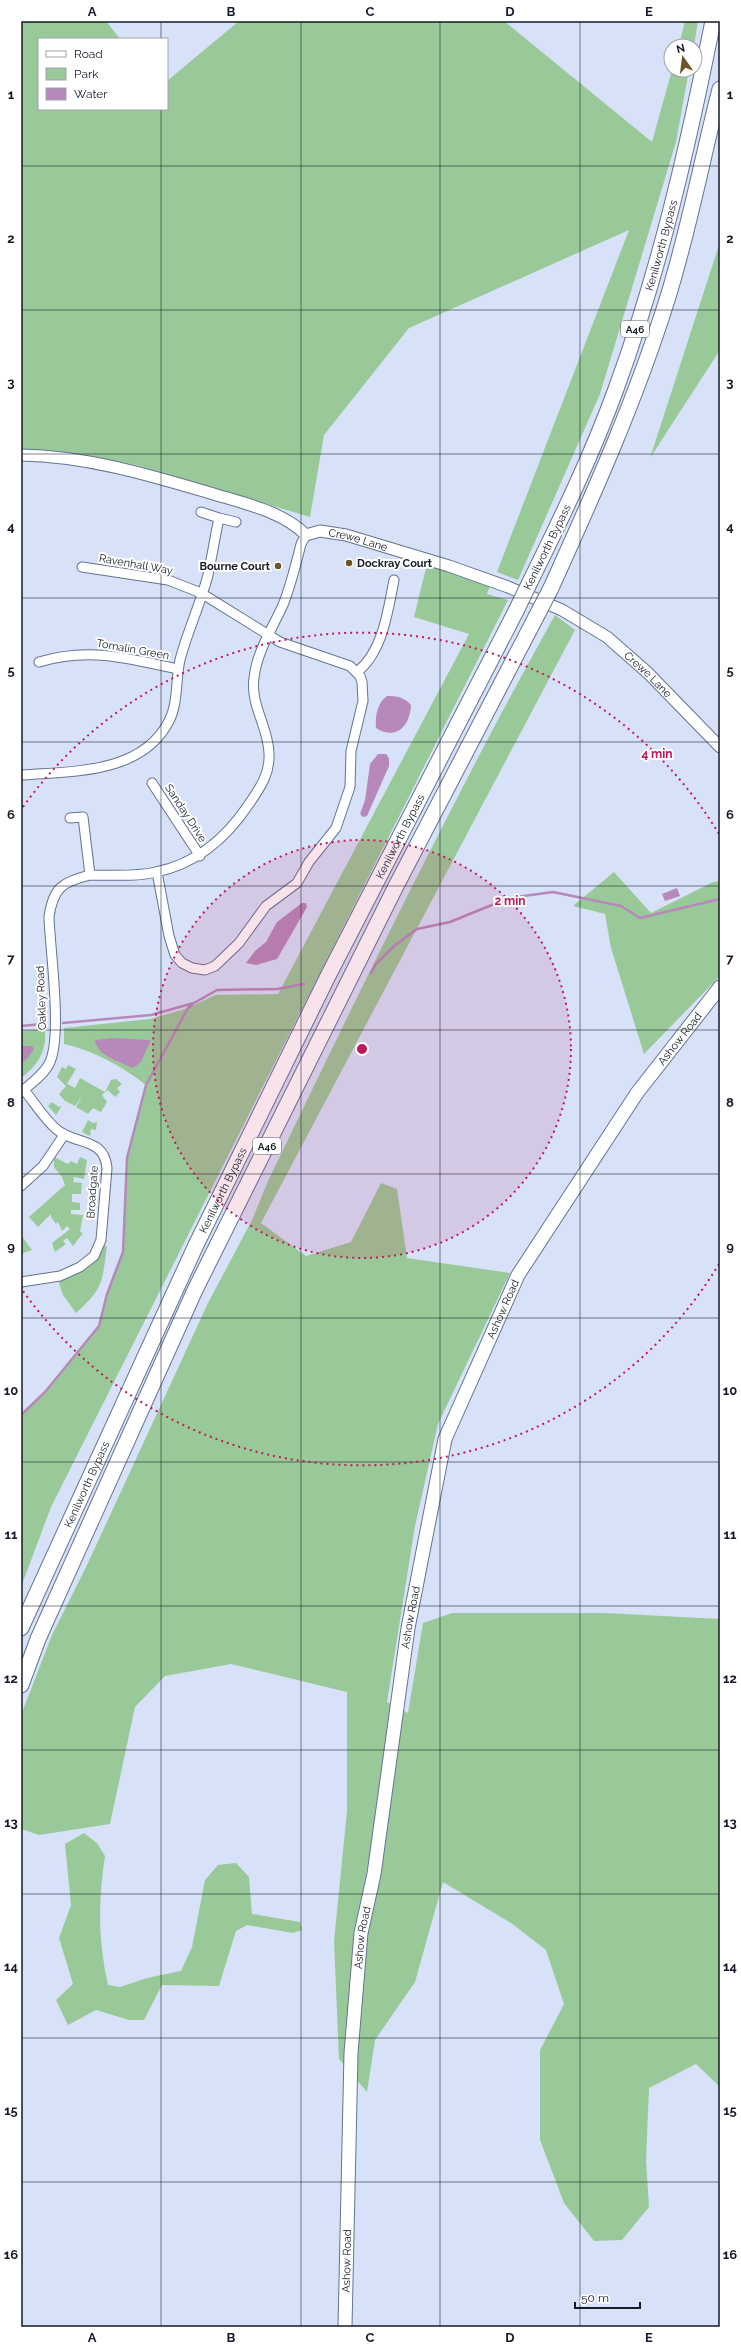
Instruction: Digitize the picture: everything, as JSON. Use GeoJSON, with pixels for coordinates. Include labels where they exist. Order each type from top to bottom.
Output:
{"type":"FeatureCollection","features":[{"type":"Feature","properties":{"kind":"highway","name":"Kenilworth Bypass"},"geometry":{"type":"LineString","coordinates":[[21,1628],[203,1231],[327,978],[516,611],[572,496],[616,389],[653,277],[680,178],[713,21]]}},
{"type":"Feature","properties":{"kind":"highway","name":"Kenilworth Bypass"},"geometry":{"type":"LineString","coordinates":[[21,1685],[42,1632],[195,1290],[395,888],[536,617],[598,485],[634,396],[665,307],[698,186],[720,89]]}},
{"type":"Feature","properties":{"kind":"main road","name":"Ashow Road"},"geometry":{"type":"LineString","coordinates":[[344,2327],[351,2053],[361,1933],[374,1874],[408,1628],[445,1440],[518,1275],[637,1093],[720,986]]}},
{"type":"Feature","properties":{"kind":"street"},"geometry":{"type":"LineString","coordinates":[[21,455],[81,461],[133,470],[239,502],[280,517],[292,522],[306,535],[283,603],[268,634],[254,678],[256,707],[269,753],[267,773],[244,812],[221,839],[200,856],[157,872],[90,875],[83,817],[70,818]]}},
{"type":"Feature","properties":{"kind":"street"},"geometry":{"type":"LineString","coordinates":[[201,512],[236,522]]}},
{"type":"Feature","properties":{"kind":"street"},"geometry":{"type":"LineString","coordinates":[[23,775],[52,769],[83,770],[115,764],[135,756],[150,746],[161,733],[170,717],[177,669],[207,576],[219,518]]}},
{"type":"Feature","properties":{"kind":"street","name":"Crewe Lane"},"geometry":{"type":"LineString","coordinates":[[306,535],[320,531],[346,535],[449,566],[508,587],[562,610],[607,637],[648,672],[720,747]]}},
{"type":"Feature","properties":{"kind":"street","name":"Ravenhall Way"},"geometry":{"type":"LineString","coordinates":[[82,567],[168,580],[201,593],[290,647],[345,663],[358,672]]}},
{"type":"Feature","properties":{"kind":"street"},"geometry":{"type":"LineString","coordinates":[[157,872],[169,936],[176,955],[182,962],[192,968],[205,970],[215,966],[239,943],[266,906],[297,883],[309,862],[336,828],[350,787],[351,751],[363,701],[362,682],[358,672],[370,660],[377,644],[394,580]]}},
{"type":"Feature","properties":{"kind":"street","name":"Tomalin Green"},"geometry":{"type":"LineString","coordinates":[[39,662],[58,656],[96,654],[177,669]]}},
{"type":"Feature","properties":{"kind":"street","name":"Sanday Drive"},"geometry":{"type":"LineString","coordinates":[[152,783],[200,856]]}},
{"type":"Feature","properties":{"kind":"street","name":"Oakley Road"},"geometry":{"type":"LineString","coordinates":[[22,1091],[41,1075],[50,1064],[54,1052],[55,1008],[49,918],[51,904],[56,892],[62,885],[70,880],[90,875]]}},
{"type":"Feature","properties":{"kind":"street","name":"Broadgate"},"geometry":{"type":"LineString","coordinates":[[21,1282],[50,1279],[71,1271],[89,1261],[100,1245],[106,1160],[96,1147],[64,1135],[55,1128],[22,1091]]}},
{"type":"Feature","properties":{"kind":"street"},"geometry":{"type":"LineString","coordinates":[[21,1186],[44,1166],[64,1135]]}},
{"type":"Feature","properties":{"kind":"green space"},"geometry":{"type":"Polygon","coordinates":[[[21,21],[106,21],[119,38],[38,38],[38,110],[168,110],[168,80],[239,21],[504,21],[652,142],[670,78],[688,78],[676,142],[600,394],[518,580],[497,572],[629,230],[409,328],[324,435],[310,517],[136,465],[93,457],[21,451],[21,21]]]}},
{"type":"Feature","properties":{"kind":"green space"},"geometry":{"type":"Polygon","coordinates":[[[685,21],[698,21],[695,38],[681,38],[685,21]]]}},
{"type":"Feature","properties":{"kind":"green space"},"geometry":{"type":"Polygon","coordinates":[[[720,242],[720,350],[650,458],[720,242]]]}},
{"type":"Feature","properties":{"kind":"green space"},"geometry":{"type":"Polygon","coordinates":[[[427,564],[490,586],[487,594],[508,600],[51,1507],[21,1587],[21,1415],[45,1392],[99,1326],[107,1294],[123,1252],[127,1158],[146,1085],[97,1055],[64,1044],[64,1028],[150,1019],[188,1008],[215,995],[278,994],[469,634],[414,617],[427,564]]]}},
{"type":"Feature","properties":{"kind":"green space"},"geometry":{"type":"Polygon","coordinates":[[[555,615],[575,630],[261,1223],[306,1256],[351,1242],[381,1183],[397,1189],[407,1258],[510,1273],[438,1424],[415,1526],[387,1702],[408,1713],[423,1623],[452,1613],[605,1613],[720,1619],[720,2087],[696,2064],[649,2088],[646,2161],[649,2207],[622,2240],[594,2241],[564,2203],[540,2140],[540,2050],[564,2004],[546,1950],[511,1923],[443,1882],[415,1982],[375,2040],[367,2092],[339,2059],[334,1941],[347,1811],[347,1692],[231,1664],[165,1676],[135,1707],[110,1824],[39,1835],[21,1829],[21,1715],[52,1635],[88,1563],[208,1303],[252,1220],[268,1181],[372,967],[443,825],[555,615]]]}},
{"type":"Feature","properties":{"kind":"green space"},"geometry":{"type":"Polygon","coordinates":[[[614,872],[651,913],[713,882],[720,881],[720,976],[644,1054],[611,948],[605,914],[573,906],[614,872]]]}},
{"type":"Feature","properties":{"kind":"green space"},"geometry":{"type":"Polygon","coordinates":[[[45,1029],[43,1051],[37,1063],[21,1078],[21,1031],[45,1029]]]}},
{"type":"Feature","properties":{"kind":"green space"},"geometry":{"type":"Polygon","coordinates":[[[68,1065],[76,1069],[67,1084],[75,1088],[80,1078],[105,1092],[111,1080],[116,1079],[122,1084],[117,1088],[120,1092],[115,1097],[108,1090],[102,1095],[107,1102],[101,1112],[93,1108],[88,1114],[76,1107],[82,1096],[75,1106],[65,1101],[59,1094],[66,1086],[57,1077],[62,1067],[66,1069],[68,1065]]]}},
{"type":"Feature","properties":{"kind":"green space"},"geometry":{"type":"Polygon","coordinates":[[[52,1102],[59,1107],[62,1106],[56,1115],[48,1106],[52,1102]]]}},
{"type":"Feature","properties":{"kind":"green space"},"geometry":{"type":"Polygon","coordinates":[[[88,1120],[93,1123],[97,1122],[96,1130],[91,1129],[90,1136],[82,1132],[88,1120]]]}},
{"type":"Feature","properties":{"kind":"green space"},"geometry":{"type":"Polygon","coordinates":[[[54,1157],[68,1164],[71,1161],[77,1164],[80,1157],[87,1160],[84,1179],[74,1177],[73,1182],[82,1183],[81,1194],[72,1194],[72,1202],[80,1203],[80,1210],[71,1210],[71,1214],[83,1215],[80,1232],[83,1233],[73,1246],[67,1238],[63,1241],[66,1244],[55,1252],[52,1243],[70,1229],[67,1226],[62,1231],[58,1222],[56,1224],[51,1217],[51,1214],[38,1227],[29,1217],[65,1185],[62,1177],[54,1167],[54,1157]]]}},
{"type":"Feature","properties":{"kind":"green space"},"geometry":{"type":"Polygon","coordinates":[[[21,1235],[32,1250],[21,1254],[21,1235]]]}},
{"type":"Feature","properties":{"kind":"green space"},"geometry":{"type":"Polygon","coordinates":[[[100,1245],[107,1246],[100,1284],[92,1297],[76,1313],[63,1295],[57,1277],[71,1271],[100,1245]]]}},
{"type":"Feature","properties":{"kind":"green space"},"geometry":{"type":"Polygon","coordinates":[[[84,1833],[97,1843],[105,1856],[101,1889],[100,1920],[102,1952],[108,1985],[120,1987],[147,1978],[181,1971],[192,1947],[205,1880],[218,1865],[236,1863],[249,1877],[252,1914],[300,1922],[302,1930],[293,1933],[247,1925],[236,1931],[219,1986],[162,1985],[144,2020],[129,2020],[96,2010],[68,2025],[56,2000],[73,1984],[59,1938],[71,1905],[65,1844],[84,1833]]]}},
{"type":"Feature","properties":{"kind":"water"},"geometry":{"type":"Polygon","coordinates":[[[387,696],[394,696],[406,700],[411,705],[410,713],[405,725],[396,732],[390,733],[383,732],[376,728],[377,710],[381,702],[387,696]]]}},
{"type":"Feature","properties":{"kind":"water"},"geometry":{"type":"Polygon","coordinates":[[[378,754],[386,754],[389,758],[389,766],[367,816],[363,817],[360,814],[365,800],[370,764],[378,754]]]}},
{"type":"Feature","properties":{"kind":"water"},"geometry":{"type":"Polygon","coordinates":[[[677,888],[680,896],[665,901],[662,894],[677,888]]]}},
{"type":"Feature","properties":{"kind":"water"},"geometry":{"type":"Polygon","coordinates":[[[302,903],[306,903],[307,907],[277,959],[256,965],[246,963],[255,951],[266,942],[277,922],[302,903]]]}},
{"type":"Feature","properties":{"kind":"water"},"geometry":{"type":"Polygon","coordinates":[[[114,1038],[151,1040],[141,1062],[133,1068],[104,1054],[97,1046],[95,1040],[114,1038]]]}},
{"type":"Feature","properties":{"kind":"water"},"geometry":{"type":"Polygon","coordinates":[[[21,1046],[32,1046],[34,1049],[28,1058],[21,1064],[21,1046]]]}},
{"type":"Feature","properties":{"kind":"waterway"},"geometry":{"type":"LineString","coordinates":[[371,973],[376,964],[394,946],[417,929],[450,922],[509,898],[553,892],[621,906],[640,918],[720,899]]}},
{"type":"Feature","properties":{"kind":"waterway"},"geometry":{"type":"LineString","coordinates":[[63,1023],[151,1015],[194,1003],[217,990],[277,989],[304,984]]}},
{"type":"Feature","properties":{"kind":"waterway"},"geometry":{"type":"LineString","coordinates":[[21,1415],[45,1392],[99,1326],[107,1294],[123,1252],[127,1158],[146,1085],[188,1008],[194,1003]]}},
{"type":"Feature","properties":{"kind":"waterway"},"geometry":{"type":"LineString","coordinates":[[21,1026],[42,1024]]}},
{"type":"Feature","properties":{"kind":"place","name":"Dockray Court"},"geometry":{"type":"Point","coordinates":[349,563]}},
{"type":"Feature","properties":{"kind":"place","name":"Bourne Court"},"geometry":{"type":"Point","coordinates":[278,566]}}]}
